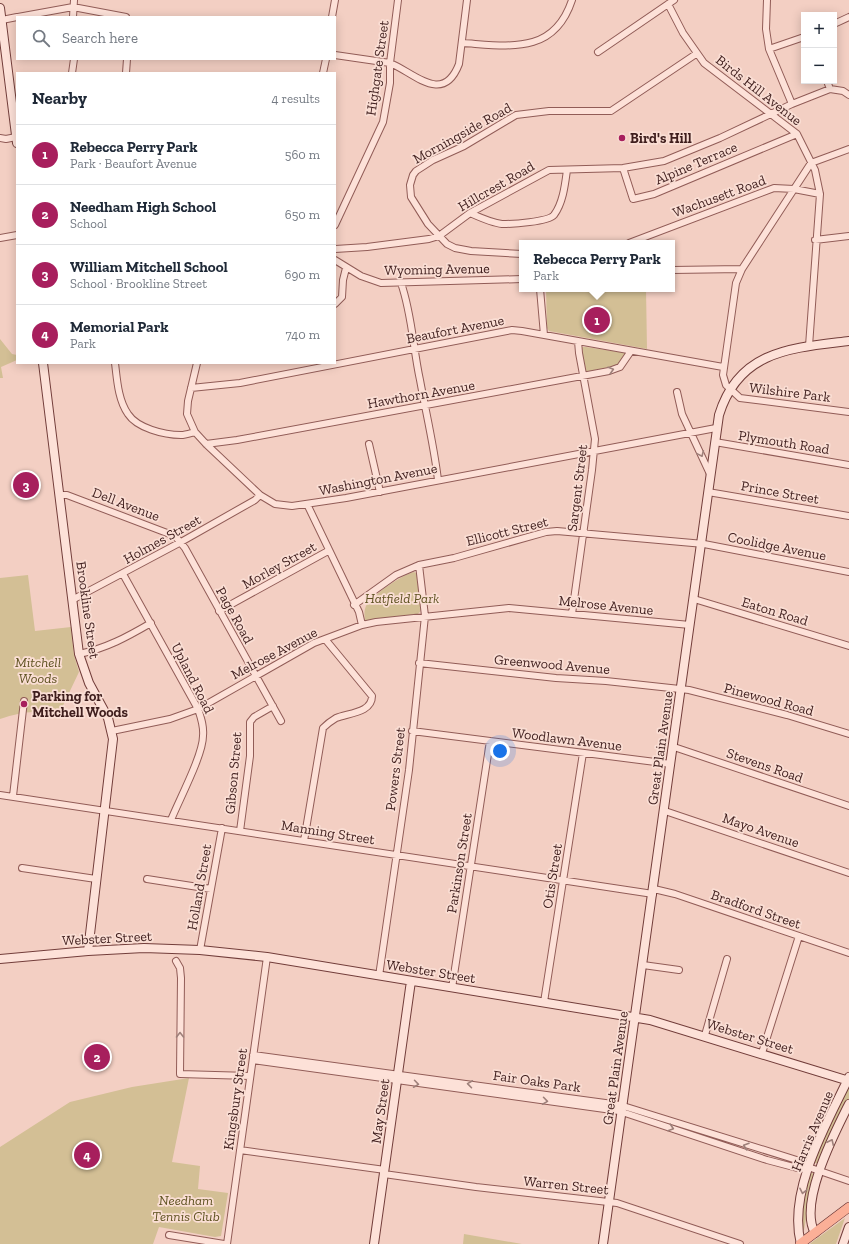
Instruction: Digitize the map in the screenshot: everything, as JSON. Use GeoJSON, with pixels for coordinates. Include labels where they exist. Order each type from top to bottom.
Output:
{"type":"FeatureCollection","features":[{"type":"Feature","properties":{"kind":"main road"},"geometry":{"type":"LineString","coordinates":[[800,1244],[849,1207]]}},
{"type":"Feature","properties":{"kind":"street"},"geometry":{"type":"LineString","coordinates":[[73,16],[74,0]]}},
{"type":"Feature","properties":{"kind":"street"},"geometry":{"type":"LineString","coordinates":[[332,16],[335,0]]}},
{"type":"Feature","properties":{"kind":"street","name":"Highgate Street"},"geometry":{"type":"LineString","coordinates":[[336,223],[383,122],[390,84],[390,63],[398,0]]}},
{"type":"Feature","properties":{"kind":"street"},"geometry":{"type":"LineString","coordinates":[[336,55],[390,63],[417,80],[428,84],[440,84],[449,79],[456,72],[463,43],[468,0]]}},
{"type":"Feature","properties":{"kind":"street"},"geometry":{"type":"LineString","coordinates":[[463,43],[515,46],[530,44],[546,36],[559,24],[567,15],[572,0]]}},
{"type":"Feature","properties":{"kind":"street"},"geometry":{"type":"LineString","coordinates":[[598,52],[674,0]]}},
{"type":"Feature","properties":{"kind":"street"},"geometry":{"type":"LineString","coordinates":[[767,0],[766,29],[769,50],[792,104]]}},
{"type":"Feature","properties":{"kind":"street","name":"Birds Hill Avenue"},"geometry":{"type":"LineString","coordinates":[[668,4],[696,54],[704,63],[797,134],[815,170],[820,194],[815,240],[809,346]]}},
{"type":"Feature","properties":{"kind":"street"},"geometry":{"type":"LineString","coordinates":[[24,16],[73,7],[121,16]]}},
{"type":"Feature","properties":{"kind":"street"},"geometry":{"type":"LineString","coordinates":[[0,8],[16,140],[0,138]]}},
{"type":"Feature","properties":{"kind":"street"},"geometry":{"type":"LineString","coordinates":[[2,20],[16,17]]}},
{"type":"Feature","properties":{"kind":"street"},"geometry":{"type":"LineString","coordinates":[[837,23],[849,17]]}},
{"type":"Feature","properties":{"kind":"street"},"geometry":{"type":"LineString","coordinates":[[769,50],[801,37]]}},
{"type":"Feature","properties":{"kind":"street","name":"Morningside Road"},"geometry":{"type":"LineString","coordinates":[[439,236],[428,224],[411,197],[410,185],[416,171],[433,160],[464,146],[516,115],[549,111],[611,111],[696,54]]}},
{"type":"Feature","properties":{"kind":"street"},"geometry":{"type":"LineString","coordinates":[[72,72],[74,60]]}},
{"type":"Feature","properties":{"kind":"street"},"geometry":{"type":"LineString","coordinates":[[126,72],[127,60]]}},
{"type":"Feature","properties":{"kind":"street"},"geometry":{"type":"LineString","coordinates":[[324,72],[326,60]]}},
{"type":"Feature","properties":{"kind":"street"},"geometry":{"type":"LineString","coordinates":[[829,84],[830,89],[843,90],[849,95]]}},
{"type":"Feature","properties":{"kind":"street","name":"Hillcrest Road"},"geometry":{"type":"LineString","coordinates":[[336,249],[399,244],[439,236],[470,213],[549,170],[623,168],[664,161],[773,115],[792,104],[830,89]]}},
{"type":"Feature","properties":{"kind":"street","name":"Alpine Terrace"},"geometry":{"type":"LineString","coordinates":[[623,168],[633,199],[654,194],[797,134]]}},
{"type":"Feature","properties":{"kind":"street"},"geometry":{"type":"LineString","coordinates":[[730,389],[724,380],[723,367],[736,284],[742,269],[811,163],[849,149]]}},
{"type":"Feature","properties":{"kind":"street"},"geometry":{"type":"LineString","coordinates":[[470,213],[501,224],[538,221],[552,217],[559,206],[566,184],[567,170]]}},
{"type":"Feature","properties":{"kind":"street","name":"Wachusett Road"},"geometry":{"type":"LineString","coordinates":[[637,240],[774,188],[794,188],[820,194]]}},
{"type":"Feature","properties":{"kind":"street"},"geometry":{"type":"LineString","coordinates":[[0,238],[16,235]]}},
{"type":"Feature","properties":{"kind":"street"},"geometry":{"type":"LineString","coordinates":[[439,236],[455,248],[519,254]]}},
{"type":"Feature","properties":{"kind":"street"},"geometry":{"type":"LineString","coordinates":[[815,240],[849,236]]}},
{"type":"Feature","properties":{"kind":"street","name":"Wyoming Avenue"},"geometry":{"type":"LineString","coordinates":[[336,261],[346,268],[370,280],[401,283],[519,279]]}},
{"type":"Feature","properties":{"kind":"street"},"geometry":{"type":"LineString","coordinates":[[336,303],[342,297],[343,280],[346,268]]}},
{"type":"Feature","properties":{"kind":"street"},"geometry":{"type":"LineString","coordinates":[[675,270],[742,269]]}},
{"type":"Feature","properties":{"kind":"street"},"geometry":{"type":"LineString","coordinates":[[401,283],[406,297],[436,459],[438,480]]}},
{"type":"Feature","properties":{"kind":"street"},"geometry":{"type":"LineString","coordinates":[[540,292],[544,335]]}},
{"type":"Feature","properties":{"kind":"street","name":"Beaufort Avenue"},"geometry":{"type":"LineString","coordinates":[[191,388],[240,383],[415,349],[460,342],[512,330],[723,367]]}},
{"type":"Feature","properties":{"kind":"street","name":"Sargent Street"},"geometry":{"type":"LineString","coordinates":[[572,614],[584,533],[595,439],[578,341]]}},
{"type":"Feature","properties":{"kind":"street","name":"Great Plain Avenue"},"geometry":{"type":"LineString","coordinates":[[603,1244],[674,747],[714,442],[721,409],[730,389],[742,375],[760,360],[778,352],[849,341]]}},
{"type":"Feature","properties":{"kind":"street","name":"Hawthorn Avenue"},"geometry":{"type":"LineString","coordinates":[[206,444],[426,407],[616,370],[624,362],[631,351]]}},
{"type":"Feature","properties":{"kind":"street","name":"Brookline Street"},"geometry":{"type":"LineString","coordinates":[[43,364],[79,654],[89,683],[106,712],[112,731],[112,754],[88,950]]}},
{"type":"Feature","properties":{"kind":"street"},"geometry":{"type":"LineString","coordinates":[[115,364],[121,399],[128,414],[137,422],[153,430],[173,435],[182,436],[195,432]]}},
{"type":"Feature","properties":{"kind":"street","name":"Washington Avenue"},"geometry":{"type":"LineString","coordinates":[[197,364],[187,414],[195,432],[260,495],[276,504],[292,506],[380,492],[594,450],[716,428]]}},
{"type":"Feature","properties":{"kind":"street","name":"Wilshire Park"},"geometry":{"type":"LineString","coordinates":[[730,389],[736,395],[743,398],[849,412]]}},
{"type":"Feature","properties":{"kind":"street"},"geometry":{"type":"LineString","coordinates":[[677,392],[682,414],[710,474]]}},
{"type":"Feature","properties":{"kind":"street","name":"Plymouth Road"},"geometry":{"type":"LineString","coordinates":[[714,442],[849,465]]}},
{"type":"Feature","properties":{"kind":"street"},"geometry":{"type":"LineString","coordinates":[[369,444],[380,492]]}},
{"type":"Feature","properties":{"kind":"street","name":"Prince Street"},"geometry":{"type":"LineString","coordinates":[[708,492],[849,516]]}},
{"type":"Feature","properties":{"kind":"street","name":"Dell Avenue"},"geometry":{"type":"LineString","coordinates":[[60,495],[67,495],[176,536],[181,542]]}},
{"type":"Feature","properties":{"kind":"street","name":"Holmes Street"},"geometry":{"type":"LineString","coordinates":[[72,600],[181,542],[255,500],[260,495]]}},
{"type":"Feature","properties":{"kind":"street"},"geometry":{"type":"LineString","coordinates":[[307,504],[362,625]]}},
{"type":"Feature","properties":{"kind":"street","name":"Ellicott Street"},"geometry":{"type":"LineString","coordinates":[[354,605],[396,575],[419,565],[454,558],[546,532],[584,533],[701,543]]}},
{"type":"Feature","properties":{"kind":"street","name":"Page Road"},"geometry":{"type":"LineString","coordinates":[[181,542],[281,721]]}},
{"type":"Feature","properties":{"kind":"street","name":"Coolidge Avenue"},"geometry":{"type":"LineString","coordinates":[[701,543],[849,572]]}},
{"type":"Feature","properties":{"kind":"street","name":"Morley Street"},"geometry":{"type":"LineString","coordinates":[[220,611],[328,552]]}},
{"type":"Feature","properties":{"kind":"street","name":"Powers Street"},"geometry":{"type":"LineString","coordinates":[[378,976],[409,770],[425,616],[419,565]]}},
{"type":"Feature","properties":{"kind":"street","name":"Upland Road"},"geometry":{"type":"LineString","coordinates":[[123,574],[198,709],[203,724],[203,738],[200,750],[171,820]]}},
{"type":"Feature","properties":{"kind":"street","name":"Eaton Road"},"geometry":{"type":"LineString","coordinates":[[694,599],[849,646]]}},
{"type":"Feature","properties":{"kind":"street","name":"Melrose Avenue"},"geometry":{"type":"LineString","coordinates":[[112,731],[170,718],[198,709],[292,655],[325,638],[362,625],[425,616],[509,608],[690,625]]}},
{"type":"Feature","properties":{"kind":"street"},"geometry":{"type":"LineString","coordinates":[[79,654],[98,650],[123,640],[151,623]]}},
{"type":"Feature","properties":{"kind":"street"},"geometry":{"type":"LineString","coordinates":[[304,841],[323,728],[337,718],[356,713],[368,706],[372,700],[372,696],[325,638]]}},
{"type":"Feature","properties":{"kind":"street","name":"Greenwood Avenue"},"geometry":{"type":"LineString","coordinates":[[419,663],[556,678],[606,681],[682,689]]}},
{"type":"Feature","properties":{"kind":"street","name":"Pinewood Road"},"geometry":{"type":"LineString","coordinates":[[682,689],[787,715],[849,734]]}},
{"type":"Feature","properties":{"kind":"street"},"geometry":{"type":"LineString","coordinates":[[13,796],[24,701]]}},
{"type":"Feature","properties":{"kind":"street","name":"Gibson Street"},"geometry":{"type":"LineString","coordinates":[[240,831],[250,756],[250,722],[254,717],[273,706]]}},
{"type":"Feature","properties":{"kind":"street","name":"Woodlawn Avenue"},"geometry":{"type":"LineString","coordinates":[[412,731],[671,764]]}},
{"type":"Feature","properties":{"kind":"street","name":"Parkinson Street"},"geometry":{"type":"LineString","coordinates":[[452,988],[490,741]]}},
{"type":"Feature","properties":{"kind":"street","name":"Stevens Road"},"geometry":{"type":"LineString","coordinates":[[674,747],[849,806]]}},
{"type":"Feature","properties":{"kind":"street","name":"Otis Street"},"geometry":{"type":"LineString","coordinates":[[544,1002],[583,753]]}},
{"type":"Feature","properties":{"kind":"street","name":"Manning Street"},"geometry":{"type":"LineString","coordinates":[[0,794],[563,880],[653,892]]}},
{"type":"Feature","properties":{"kind":"street","name":"Mayo Avenue"},"geometry":{"type":"LineString","coordinates":[[665,811],[849,873]]}},
{"type":"Feature","properties":{"kind":"street","name":"Holland Street"},"geometry":{"type":"LineString","coordinates":[[200,950],[222,828]]}},
{"type":"Feature","properties":{"kind":"street"},"geometry":{"type":"LineString","coordinates":[[22,868],[96,879]]}},
{"type":"Feature","properties":{"kind":"street"},"geometry":{"type":"LineString","coordinates":[[147,879],[211,889]]}},
{"type":"Feature","properties":{"kind":"street","name":"Bradford Street"},"geometry":{"type":"LineString","coordinates":[[653,892],[675,894],[849,953]]}},
{"type":"Feature","properties":{"kind":"street"},"geometry":{"type":"LineString","coordinates":[[762,1053],[799,936]]}},
{"type":"Feature","properties":{"kind":"street","name":"Webster Street"},"geometry":{"type":"LineString","coordinates":[[0,959],[88,950],[144,948],[200,950],[267,957],[665,1023],[848,1079]]}},
{"type":"Feature","properties":{"kind":"street","name":"Kingsbury Street"},"geometry":{"type":"LineString","coordinates":[[226,1244],[267,957]]}},
{"type":"Feature","properties":{"kind":"street"},"geometry":{"type":"LineString","coordinates":[[705,1035],[727,959]]}},
{"type":"Feature","properties":{"kind":"street"},"geometry":{"type":"LineString","coordinates":[[176,961],[180,972],[180,1074],[250,1076]]}},
{"type":"Feature","properties":{"kind":"street"},"geometry":{"type":"LineString","coordinates":[[643,965],[679,970]]}},
{"type":"Feature","properties":{"kind":"street","name":"May Street"},"geometry":{"type":"LineString","coordinates":[[374,1244],[411,981]]}},
{"type":"Feature","properties":{"kind":"street","name":"Fair Oaks Park"},"geometry":{"type":"LineString","coordinates":[[253,1057],[398,1078],[505,1096],[623,1109]]}},
{"type":"Feature","properties":{"kind":"street","name":"Fair Oaks Park"},"geometry":{"type":"LineString","coordinates":[[398,1078],[506,1089],[623,1109],[764,1155],[803,1162],[808,1167],[849,1181]]}},
{"type":"Feature","properties":{"kind":"street","name":"Harris Avenue"},"geometry":{"type":"LineString","coordinates":[[800,1244],[798,1228],[799,1212],[808,1167],[817,1143],[848,1079]]}},
{"type":"Feature","properties":{"kind":"street"},"geometry":{"type":"LineString","coordinates":[[505,1096],[506,1089]]}},
{"type":"Feature","properties":{"kind":"street","name":"Harris Avenue"},"geometry":{"type":"LineString","coordinates":[[815,1233],[810,1222],[810,1214],[820,1170],[828,1148],[849,1104]]}},
{"type":"Feature","properties":{"kind":"street","name":"Warren Street"},"geometry":{"type":"LineString","coordinates":[[240,1150],[476,1187],[622,1204],[740,1244]]}},
{"type":"Feature","properties":{"kind":"street"},"geometry":{"type":"LineString","coordinates":[[843,1244],[849,1227]]}},
{"type":"Feature","properties":{"kind":"street"},"geometry":{"type":"LineString","coordinates":[[169,1235],[226,1244]]}},
{"type":"Feature","properties":{"kind":"green space"},"geometry":{"type":"Polygon","coordinates":[[[546,292],[646,292],[647,349],[549,331],[547,328],[546,292]]]}},
{"type":"Feature","properties":{"kind":"green space"},"geometry":{"type":"Polygon","coordinates":[[[0,339],[12,354],[16,355],[16,360],[1,367],[3,378],[0,378],[0,339]]]}},
{"type":"Feature","properties":{"kind":"green space"},"geometry":{"type":"Polygon","coordinates":[[[582,347],[626,353],[619,365],[585,372],[582,347]]]}},
{"type":"Feature","properties":{"kind":"green space","name":"Hatfield Park"},"geometry":{"type":"Polygon","coordinates":[[[414,572],[418,574],[422,595],[422,606],[418,614],[370,621],[365,620],[365,608],[371,600],[382,590],[414,572]]]}},
{"type":"Feature","properties":{"kind":"green space","name":"Mitchell Woods"},"geometry":{"type":"Polygon","coordinates":[[[28,575],[35,631],[71,627],[74,655],[79,672],[58,716],[29,712],[0,719],[0,578],[28,575]]]}},
{"type":"Feature","properties":{"kind":"green space","name":"Needham Tennis Club"},"geometry":{"type":"Polygon","coordinates":[[[189,1078],[172,1162],[200,1166],[198,1189],[228,1193],[221,1236],[215,1237],[159,1227],[153,1244],[0,1244],[0,1147],[70,1102],[132,1087],[189,1078]]]}},
{"type":"Feature","properties":{"kind":"green space"},"geometry":{"type":"Polygon","coordinates":[[[849,1087],[849,1099],[819,1163],[815,1163],[814,1161],[818,1150],[849,1087]]]}},
{"type":"Feature","properties":{"kind":"green space"},"geometry":{"type":"Polygon","coordinates":[[[812,1173],[814,1174],[804,1230],[802,1229],[801,1222],[802,1209],[809,1175],[812,1173]]]}},
{"type":"Feature","properties":{"kind":"green space"},"geometry":{"type":"Polygon","coordinates":[[[845,1218],[836,1244],[810,1244],[812,1242],[845,1218]]]}},
{"type":"Feature","properties":{"kind":"green space"},"geometry":{"type":"Polygon","coordinates":[[[464,1234],[522,1244],[463,1244],[464,1234]]]}},
{"type":"Feature","properties":{"kind":"place","name":"Bird's Hill"},"geometry":{"type":"Point","coordinates":[622,138]}},
{"type":"Feature","properties":{"kind":"place","name":"Rebecca Perry Park"},"geometry":{"type":"Point","coordinates":[597,320]}},
{"type":"Feature","properties":{"kind":"place","name":"William Mitchell School"},"geometry":{"type":"Point","coordinates":[26,485]}},
{"type":"Feature","properties":{"kind":"place","name":"Parking for Mitchell Woods"},"geometry":{"type":"Point","coordinates":[24,704]}},
{"type":"Feature","properties":{"kind":"place","name":"Needham High School"},"geometry":{"type":"Point","coordinates":[97,1057]}},
{"type":"Feature","properties":{"kind":"place","name":"Memorial Park"},"geometry":{"type":"Point","coordinates":[87,1155]}}]}
